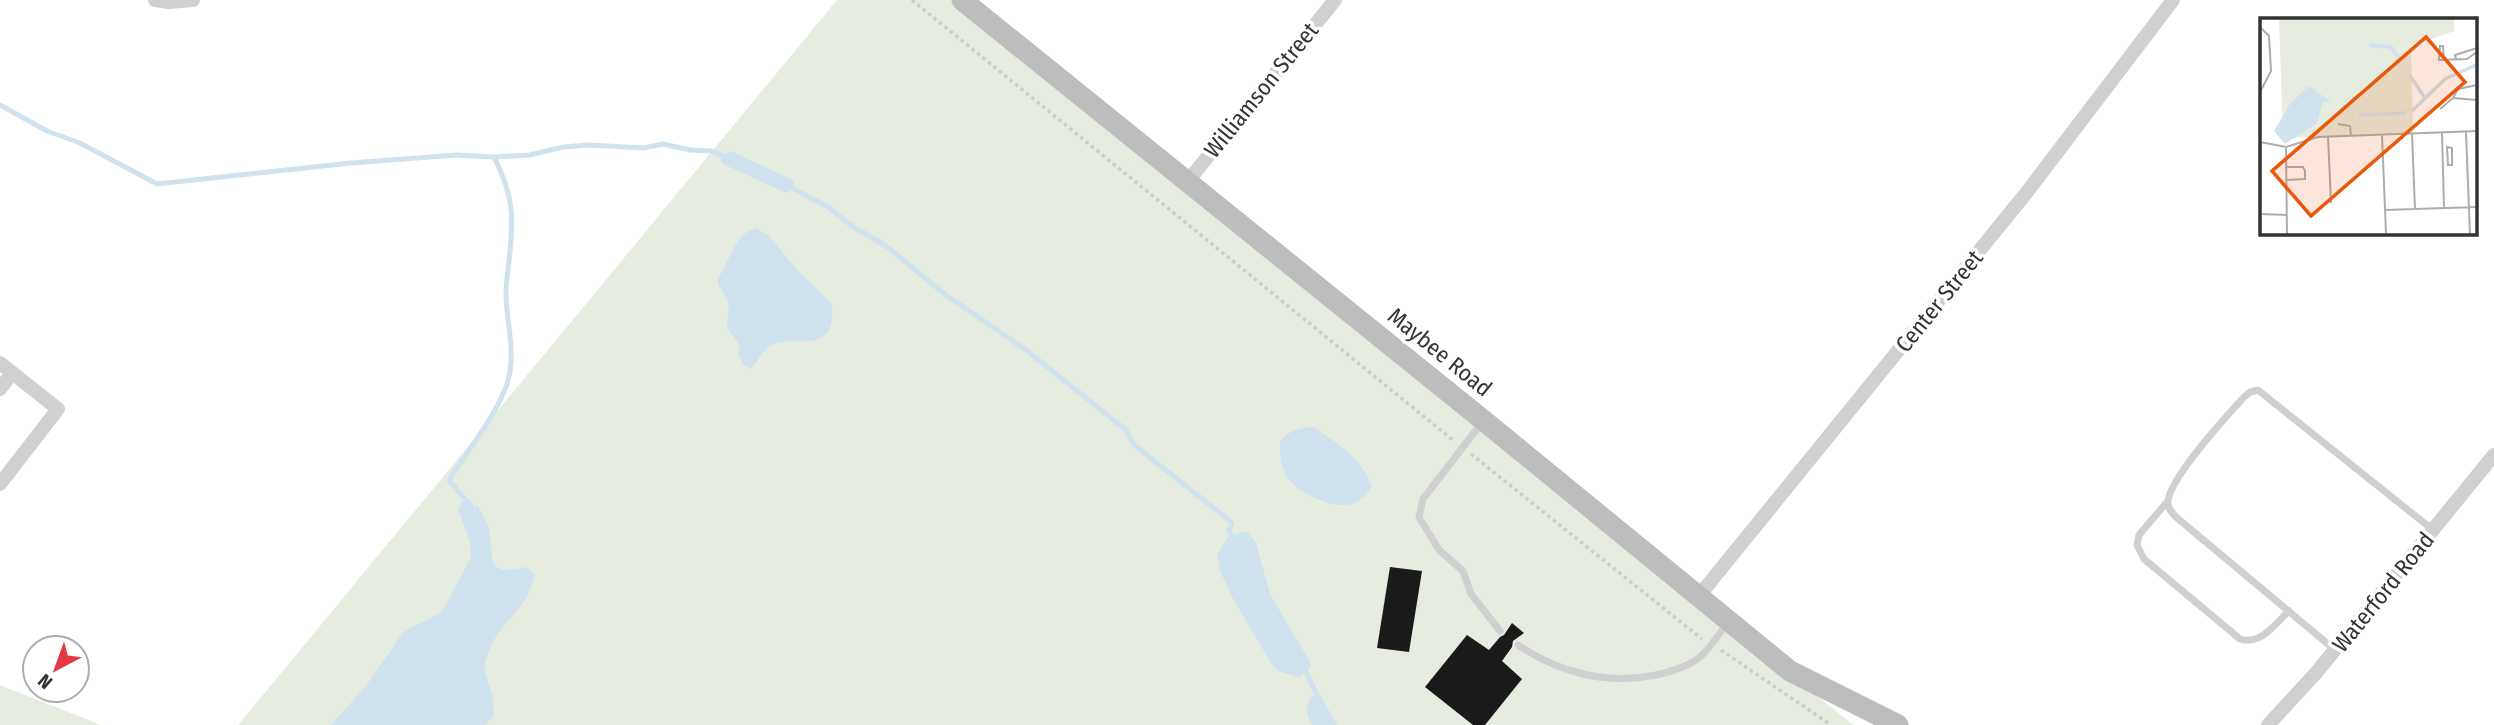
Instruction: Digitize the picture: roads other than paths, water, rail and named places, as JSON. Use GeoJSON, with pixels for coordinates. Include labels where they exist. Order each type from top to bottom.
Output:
{"type":"FeatureCollection","features":[{"type":"Feature","properties":{"kind":"main road","name":"Maybee Road"},"geometry":{"type":"LineString","coordinates":[[962,0],[1790,671],[1898,725]]}},
{"type":"Feature","properties":{"kind":"street"},"geometry":{"type":"LineString","coordinates":[[155,0],[193,0]]}},
{"type":"Feature","properties":{"kind":"street","name":"Williamson Street"},"geometry":{"type":"LineString","coordinates":[[1188,181],[1335,0]]}},
{"type":"Feature","properties":{"kind":"street","name":"Center Street"},"geometry":{"type":"LineString","coordinates":[[1698,597],[2028,192],[2173,0]]}},
{"type":"Feature","properties":{"kind":"street"},"geometry":{"type":"LineString","coordinates":[[0,363],[58,409],[0,484]]}},
{"type":"Feature","properties":{"kind":"street"},"geometry":{"type":"LineString","coordinates":[[0,389],[12,373]]}},
{"type":"Feature","properties":{"kind":"street","name":"Waterford Road"},"geometry":{"type":"LineString","coordinates":[[2268,725],[2336,650],[2494,455]]}},
{"type":"Feature","properties":{"kind":"lane"},"geometry":{"type":"LineString","coordinates":[[2289,611],[2259,638],[2250,641],[2240,639],[2144,558],[2137,545],[2139,535],[2167,502],[2171,490],[2190,460],[2250,392],[2258,390],[2433,531]]}},
{"type":"Feature","properties":{"kind":"lane"},"geometry":{"type":"LineString","coordinates":[[1483,420],[1423,499],[1419,517],[1439,550],[1463,571],[1471,594],[1500,631]]}},
{"type":"Feature","properties":{"kind":"lane"},"geometry":{"type":"LineString","coordinates":[[2167,502],[2176,517],[2336,650]]}},
{"type":"Feature","properties":{"kind":"lane"},"geometry":{"type":"LineString","coordinates":[[1518,645],[1560,668],[1619,680],[1674,671],[1696,660],[1728,622]]}},
{"type":"Feature","properties":{"kind":"water"},"geometry":{"type":"Polygon","coordinates":[[[731,151],[794,181],[794,189],[786,193],[721,163],[721,155],[731,151]]]}},
{"type":"Feature","properties":{"kind":"water"},"geometry":{"type":"Polygon","coordinates":[[[756,228],[769,236],[798,271],[832,304],[832,322],[827,333],[820,338],[778,343],[769,347],[751,369],[743,365],[738,352],[740,346],[727,327],[728,303],[718,282],[740,239],[756,228]]]}},
{"type":"Feature","properties":{"kind":"water"},"geometry":{"type":"Polygon","coordinates":[[[1313,427],[1348,452],[1368,477],[1372,487],[1358,502],[1343,505],[1324,502],[1304,492],[1289,480],[1281,461],[1280,441],[1295,430],[1313,427]]]}},
{"type":"Feature","properties":{"kind":"water"},"geometry":{"type":"Polygon","coordinates":[[[470,499],[474,507],[478,506],[487,523],[496,567],[526,567],[535,574],[527,597],[498,634],[486,659],[485,673],[493,700],[493,717],[485,725],[331,725],[366,686],[402,634],[441,612],[445,607],[471,557],[470,542],[458,509],[462,502],[470,499]]]}},
{"type":"Feature","properties":{"kind":"water"},"geometry":{"type":"Polygon","coordinates":[[[1242,532],[1248,533],[1256,543],[1270,594],[1310,662],[1311,667],[1299,677],[1278,671],[1271,663],[1221,573],[1217,555],[1228,537],[1242,532]]]}},
{"type":"Feature","properties":{"kind":"water"},"geometry":{"type":"Polygon","coordinates":[[[1320,695],[1337,725],[1312,725],[1307,714],[1308,704],[1311,697],[1320,695]]]}},
{"type":"Feature","properties":{"kind":"waterway"},"geometry":{"type":"LineString","coordinates":[[0,105],[157,184],[351,163],[456,155],[530,155],[563,147],[589,145],[643,148],[663,144],[690,150],[712,151],[721,155]]}},
{"type":"Feature","properties":{"kind":"waterway"},"geometry":{"type":"LineString","coordinates":[[470,505],[449,480],[496,408],[507,384],[511,361],[506,304],[512,232],[511,208],[494,157]]}},
{"type":"Feature","properties":{"kind":"waterway"},"geometry":{"type":"LineString","coordinates":[[794,189],[828,207],[852,226],[886,246],[946,295],[1026,350],[1126,430],[1134,445],[1229,520],[1232,524],[1229,531],[1235,541]]}},
{"type":"Feature","properties":{"kind":"waterway"},"geometry":{"type":"LineString","coordinates":[[1303,666],[1320,701]]}}]}
